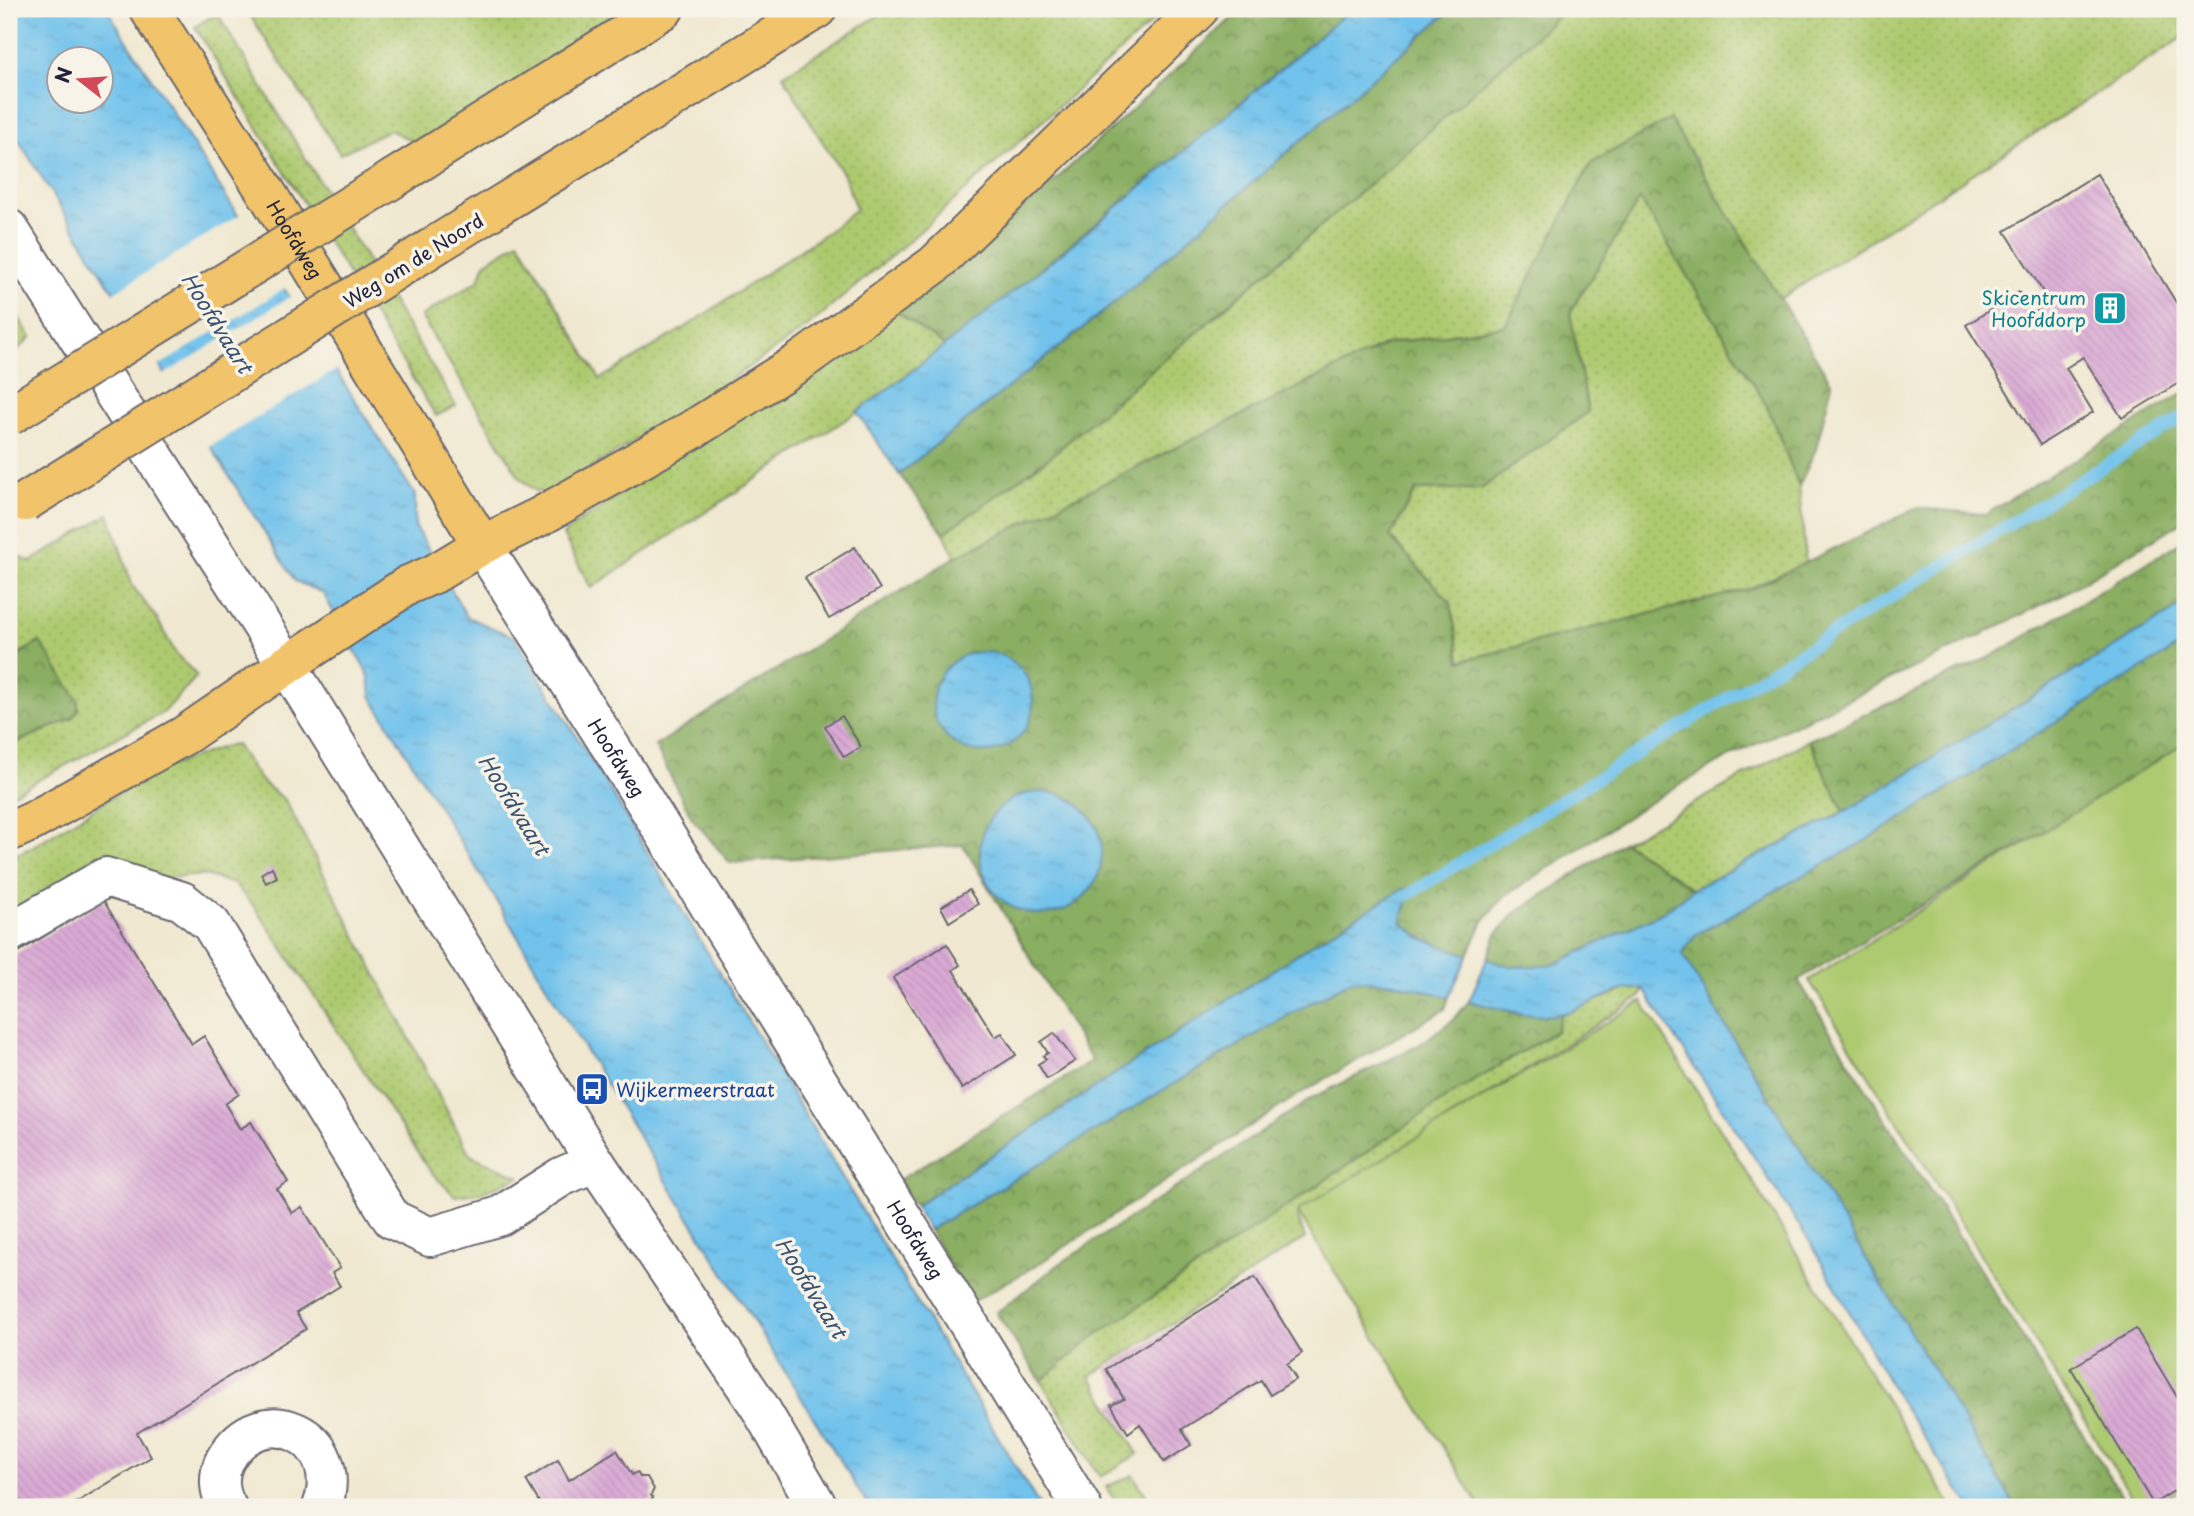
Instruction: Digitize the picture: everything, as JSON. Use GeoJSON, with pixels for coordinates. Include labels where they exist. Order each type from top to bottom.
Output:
{"type":"FeatureCollection","features":[{"type":"Feature","properties":{"kind":"main road","name":"Hoofdweg"},"geometry":{"type":"LineString","coordinates":[[149,9],[270,198],[482,545]]}},
{"type":"Feature","properties":{"kind":"main road"},"geometry":{"type":"LineString","coordinates":[[9,416],[664,9]]}},
{"type":"Feature","properties":{"kind":"main road","name":"Weg om de Noord"},"geometry":{"type":"LineString","coordinates":[[17,507],[817,9]]}},
{"type":"Feature","properties":{"kind":"main road"},"geometry":{"type":"LineString","coordinates":[[9,832],[185,735],[408,585],[541,516],[692,430],[798,363],[934,265],[1199,9]]}},
{"type":"Feature","properties":{"kind":"street"},"geometry":{"type":"LineString","coordinates":[[9,229],[287,664],[595,1162],[759,1406],[818,1507]]}},
{"type":"Feature","properties":{"kind":"street","name":"Hoofdweg"},"geometry":{"type":"LineString","coordinates":[[482,545],[619,760],[1082,1507]]}},
{"type":"Feature","properties":{"kind":"street"},"geometry":{"type":"LineString","coordinates":[[9,933],[106,877],[182,901],[211,924],[392,1219],[429,1237],[500,1216],[561,1177],[595,1162]]}},
{"type":"Feature","properties":{"kind":"street"},"geometry":{"type":"LineString","coordinates":[[226,1507],[219,1483],[222,1465],[230,1450],[242,1438],[258,1430],[275,1427],[293,1431],[307,1439],[320,1453],[327,1470],[328,1489],[321,1507]]}},
{"type":"Feature","properties":{"kind":"green space"},"geometry":{"type":"Polygon","coordinates":[[[246,9],[635,9],[418,143],[389,130],[340,154],[246,9]]]}},
{"type":"Feature","properties":{"kind":"green space"},"geometry":{"type":"Polygon","coordinates":[[[889,9],[1167,9],[910,240],[806,328],[671,420],[546,494],[536,491],[520,478],[421,316],[479,280],[485,263],[519,241],[600,379],[692,323],[829,231],[856,209],[844,175],[783,75],[889,9]]]}},
{"type":"Feature","properties":{"kind":"green space"},"geometry":{"type":"Polygon","coordinates":[[[1242,9],[1351,9],[946,347],[892,308],[1052,183],[1242,9]]]}},
{"type":"Feature","properties":{"kind":"green space"},"geometry":{"type":"Polygon","coordinates":[[[1452,9],[1566,9],[1377,178],[1050,457],[944,533],[899,474],[1107,309],[1452,9]]]}},
{"type":"Feature","properties":{"kind":"green space"},"geometry":{"type":"Polygon","coordinates":[[[1566,9],[2185,9],[2185,36],[1780,299],[1670,119],[1591,163],[1505,326],[1386,344],[955,557],[944,533],[1050,457],[1377,178],[1566,9]]]}},
{"type":"Feature","properties":{"kind":"green space"},"geometry":{"type":"Polygon","coordinates":[[[217,13],[456,406],[436,416],[195,27],[217,13]]]}},
{"type":"Feature","properties":{"kind":"green space"},"geometry":{"type":"Polygon","coordinates":[[[1670,119],[1832,384],[1816,449],[1799,486],[1767,406],[1640,199],[1570,312],[1588,412],[1481,489],[1416,490],[1390,537],[1451,603],[1460,661],[1753,588],[1917,508],[1986,514],[2185,392],[2185,520],[2063,594],[1731,756],[1665,793],[1505,896],[1483,921],[1468,955],[1423,939],[1401,922],[1407,901],[1403,889],[1320,939],[915,1206],[899,1180],[1092,1061],[963,845],[730,863],[692,818],[655,746],[955,557],[1386,344],[1505,326],[1591,163],[1670,119]]]}},
{"type":"Feature","properties":{"kind":"green space"},"geometry":{"type":"Polygon","coordinates":[[[1640,198],[1767,406],[1799,486],[1806,563],[1746,590],[1460,661],[1451,603],[1390,537],[1416,490],[1481,489],[1588,412],[1570,312],[1640,198]]]}},
{"type":"Feature","properties":{"kind":"green space"},"geometry":{"type":"Polygon","coordinates":[[[9,303],[31,337],[9,358],[9,303]]]}},
{"type":"Feature","properties":{"kind":"green space"},"geometry":{"type":"Polygon","coordinates":[[[892,308],[946,347],[857,412],[591,588],[563,535],[892,308]]]}},
{"type":"Feature","properties":{"kind":"green space"},"geometry":{"type":"Polygon","coordinates":[[[109,514],[132,585],[157,619],[176,654],[197,676],[164,712],[9,796],[9,746],[73,718],[40,643],[9,659],[9,551],[30,562],[109,514]]]}},
{"type":"Feature","properties":{"kind":"green space"},"geometry":{"type":"Polygon","coordinates":[[[2185,540],[2185,604],[1844,812],[1809,740],[1994,655],[2185,540]]]}},
{"type":"Feature","properties":{"kind":"green space"},"geometry":{"type":"Polygon","coordinates":[[[40,642],[78,700],[78,710],[73,718],[9,746],[9,659],[40,642]]]}},
{"type":"Feature","properties":{"kind":"green space"},"geometry":{"type":"Polygon","coordinates":[[[2185,642],[2185,746],[1798,980],[2129,1507],[2016,1507],[1682,954],[1695,935],[1860,844],[2185,642]]]}},
{"type":"Feature","properties":{"kind":"green space"},"geometry":{"type":"Polygon","coordinates":[[[1809,740],[1844,812],[1693,889],[1624,842],[1809,740]]]}},
{"type":"Feature","properties":{"kind":"green space"},"geometry":{"type":"Polygon","coordinates":[[[2185,743],[2185,1487],[2153,1507],[2138,1507],[1809,980],[2185,743]]]}},
{"type":"Feature","properties":{"kind":"green space"},"geometry":{"type":"Polygon","coordinates":[[[236,745],[261,781],[285,800],[470,1155],[520,1177],[480,1193],[455,1196],[431,1172],[255,907],[234,884],[205,875],[150,879],[9,933],[9,858],[30,848],[155,771],[236,745]]]}},
{"type":"Feature","properties":{"kind":"green space"},"geometry":{"type":"Polygon","coordinates":[[[1624,842],[1693,889],[1664,912],[1553,965],[1514,967],[1487,959],[1497,934],[1514,914],[1624,842]]]}},
{"type":"Feature","properties":{"kind":"green space"},"geometry":{"type":"Polygon","coordinates":[[[1352,980],[1395,983],[1449,997],[1445,1009],[1298,1095],[1034,1267],[972,1302],[929,1230],[1292,1013],[1352,980]]]}},
{"type":"Feature","properties":{"kind":"green space"},"geometry":{"type":"Polygon","coordinates":[[[1631,987],[1644,990],[1639,998],[1297,1215],[1305,1238],[1090,1376],[1138,1454],[1100,1477],[1041,1381],[1092,1338],[1454,1093],[1556,1031],[1561,1014],[1631,987]]]}},
{"type":"Feature","properties":{"kind":"green space"},"geometry":{"type":"Polygon","coordinates":[[[1469,1001],[1531,1015],[1561,1014],[1556,1031],[1454,1093],[1092,1338],[1041,1381],[996,1313],[1058,1265],[1314,1097],[1419,1045],[1454,1019],[1469,1001]]]}},
{"type":"Feature","properties":{"kind":"green space"},"geometry":{"type":"Polygon","coordinates":[[[1642,1001],[1952,1507],[1480,1507],[1297,1211],[1642,1001]]]}},
{"type":"Feature","properties":{"kind":"green space"},"geometry":{"type":"Polygon","coordinates":[[[1133,1475],[1153,1507],[1119,1507],[1106,1487],[1133,1475]]]}},
{"type":"Feature","properties":{"kind":"water","name":"Hoofdvaart"},"geometry":{"type":"Polygon","coordinates":[[[9,9],[107,9],[415,495],[415,526],[467,617],[514,637],[601,775],[1040,1507],[869,1507],[561,1011],[371,696],[369,676],[323,593],[295,581],[9,125],[9,9]]]}},
{"type":"Feature","properties":{"kind":"water"},"geometry":{"type":"Polygon","coordinates":[[[1351,9],[1452,9],[1107,309],[899,474],[857,412],[1046,266],[1351,9]]]}},
{"type":"Feature","properties":{"kind":"water"},"geometry":{"type":"Polygon","coordinates":[[[2185,604],[2185,642],[1860,844],[1695,935],[1682,954],[2016,1507],[1970,1507],[1896,1395],[1812,1245],[1644,990],[1623,990],[1571,1011],[1550,1015],[1515,1012],[1469,1001],[1487,959],[1514,967],[1553,965],[1664,912],[1693,889],[1844,812],[2185,604]]]}},
{"type":"Feature","properties":{"kind":"water"},"geometry":{"type":"Polygon","coordinates":[[[983,652],[1011,660],[1025,674],[1033,702],[1025,730],[1011,744],[983,752],[955,744],[941,730],[933,702],[941,674],[955,660],[983,652]]]}},
{"type":"Feature","properties":{"kind":"water"},"geometry":{"type":"Polygon","coordinates":[[[1041,792],[1064,796],[1084,810],[1098,830],[1102,853],[1098,876],[1084,896],[1064,910],[1041,914],[1018,910],[998,896],[984,876],[980,853],[984,830],[998,810],[1018,796],[1041,792]]]}},
{"type":"Feature","properties":{"kind":"water"},"geometry":{"type":"Polygon","coordinates":[[[1403,889],[1407,901],[1401,922],[1423,939],[1468,955],[1449,997],[1395,983],[1352,980],[1292,1013],[929,1230],[915,1206],[1320,939],[1403,889]]]}},
{"type":"Feature","properties":{"kind":"pier"},"geometry":{"type":"Polygon","coordinates":[[[241,214],[287,287],[157,367],[111,294],[241,214]]]}},
{"type":"Feature","properties":{"kind":"pier"},"geometry":{"type":"Polygon","coordinates":[[[293,295],[339,368],[207,448],[162,376],[293,295]]]}},
{"type":"Feature","properties":{"kind":"building","name":"Skicentrum Hoofddorp"},"geometry":{"type":"Polygon","coordinates":[[[2097,174],[2185,317],[2185,379],[2122,418],[2083,357],[2066,368],[2093,412],[2040,445],[1966,325],[2019,292],[2032,314],[2050,303],[2005,231],[2097,174]]]}},
{"type":"Feature","properties":{"kind":"building"},"geometry":{"type":"Polygon","coordinates":[[[855,547],[880,589],[829,619],[805,578],[855,547]]]}},
{"type":"Feature","properties":{"kind":"building"},"geometry":{"type":"Polygon","coordinates":[[[842,716],[861,747],[844,757],[825,726],[842,716]]]}},
{"type":"Feature","properties":{"kind":"building"},"geometry":{"type":"Polygon","coordinates":[[[272,867],[277,877],[266,883],[261,874],[272,867]]]}},
{"type":"Feature","properties":{"kind":"building"},"geometry":{"type":"Polygon","coordinates":[[[969,890],[978,904],[949,922],[941,907],[969,890]]]}},
{"type":"Feature","properties":{"kind":"building"},"geometry":{"type":"Polygon","coordinates":[[[103,900],[192,1044],[204,1036],[239,1094],[225,1104],[240,1129],[251,1122],[288,1182],[277,1189],[292,1213],[302,1207],[340,1268],[332,1273],[340,1286],[296,1313],[306,1329],[137,1433],[151,1457],[69,1507],[9,1507],[9,958],[103,900]]]}},
{"type":"Feature","properties":{"kind":"building"},"geometry":{"type":"Polygon","coordinates":[[[947,944],[960,965],[953,970],[995,1037],[1002,1033],[1016,1055],[962,1089],[893,978],[947,944]]]}},
{"type":"Feature","properties":{"kind":"building"},"geometry":{"type":"Polygon","coordinates":[[[1054,1033],[1075,1061],[1047,1079],[1038,1064],[1046,1059],[1043,1056],[1048,1053],[1041,1042],[1054,1033]]]}},
{"type":"Feature","properties":{"kind":"building"},"geometry":{"type":"Polygon","coordinates":[[[1255,1277],[1302,1353],[1287,1364],[1296,1379],[1270,1395],[1261,1380],[1182,1429],[1191,1445],[1164,1462],[1140,1424],[1128,1433],[1111,1405],[1124,1399],[1106,1369],[1255,1277]]]}},
{"type":"Feature","properties":{"kind":"building"},"geometry":{"type":"Polygon","coordinates":[[[2136,1329],[2185,1410],[2185,1484],[2153,1504],[2071,1368],[2136,1329]]]}},
{"type":"Feature","properties":{"kind":"building"},"geometry":{"type":"Polygon","coordinates":[[[617,1450],[632,1475],[637,1472],[640,1477],[647,1477],[654,1489],[651,1495],[653,1499],[640,1507],[587,1507],[583,1500],[571,1507],[542,1507],[526,1480],[558,1460],[569,1480],[617,1450]]]}},
{"type":"Feature","properties":{"kind":"waterway"},"geometry":{"type":"LineString","coordinates":[[1406,896],[2185,416]]}},
{"type":"Feature","properties":{"kind":"place","name":"Skicentrum Hoofddorp"},"geometry":{"type":"Point","coordinates":[2110,308]}},
{"type":"Feature","properties":{"kind":"place","name":"Wijkermeerstraat"},"geometry":{"type":"Point","coordinates":[592,1089]}}]}
